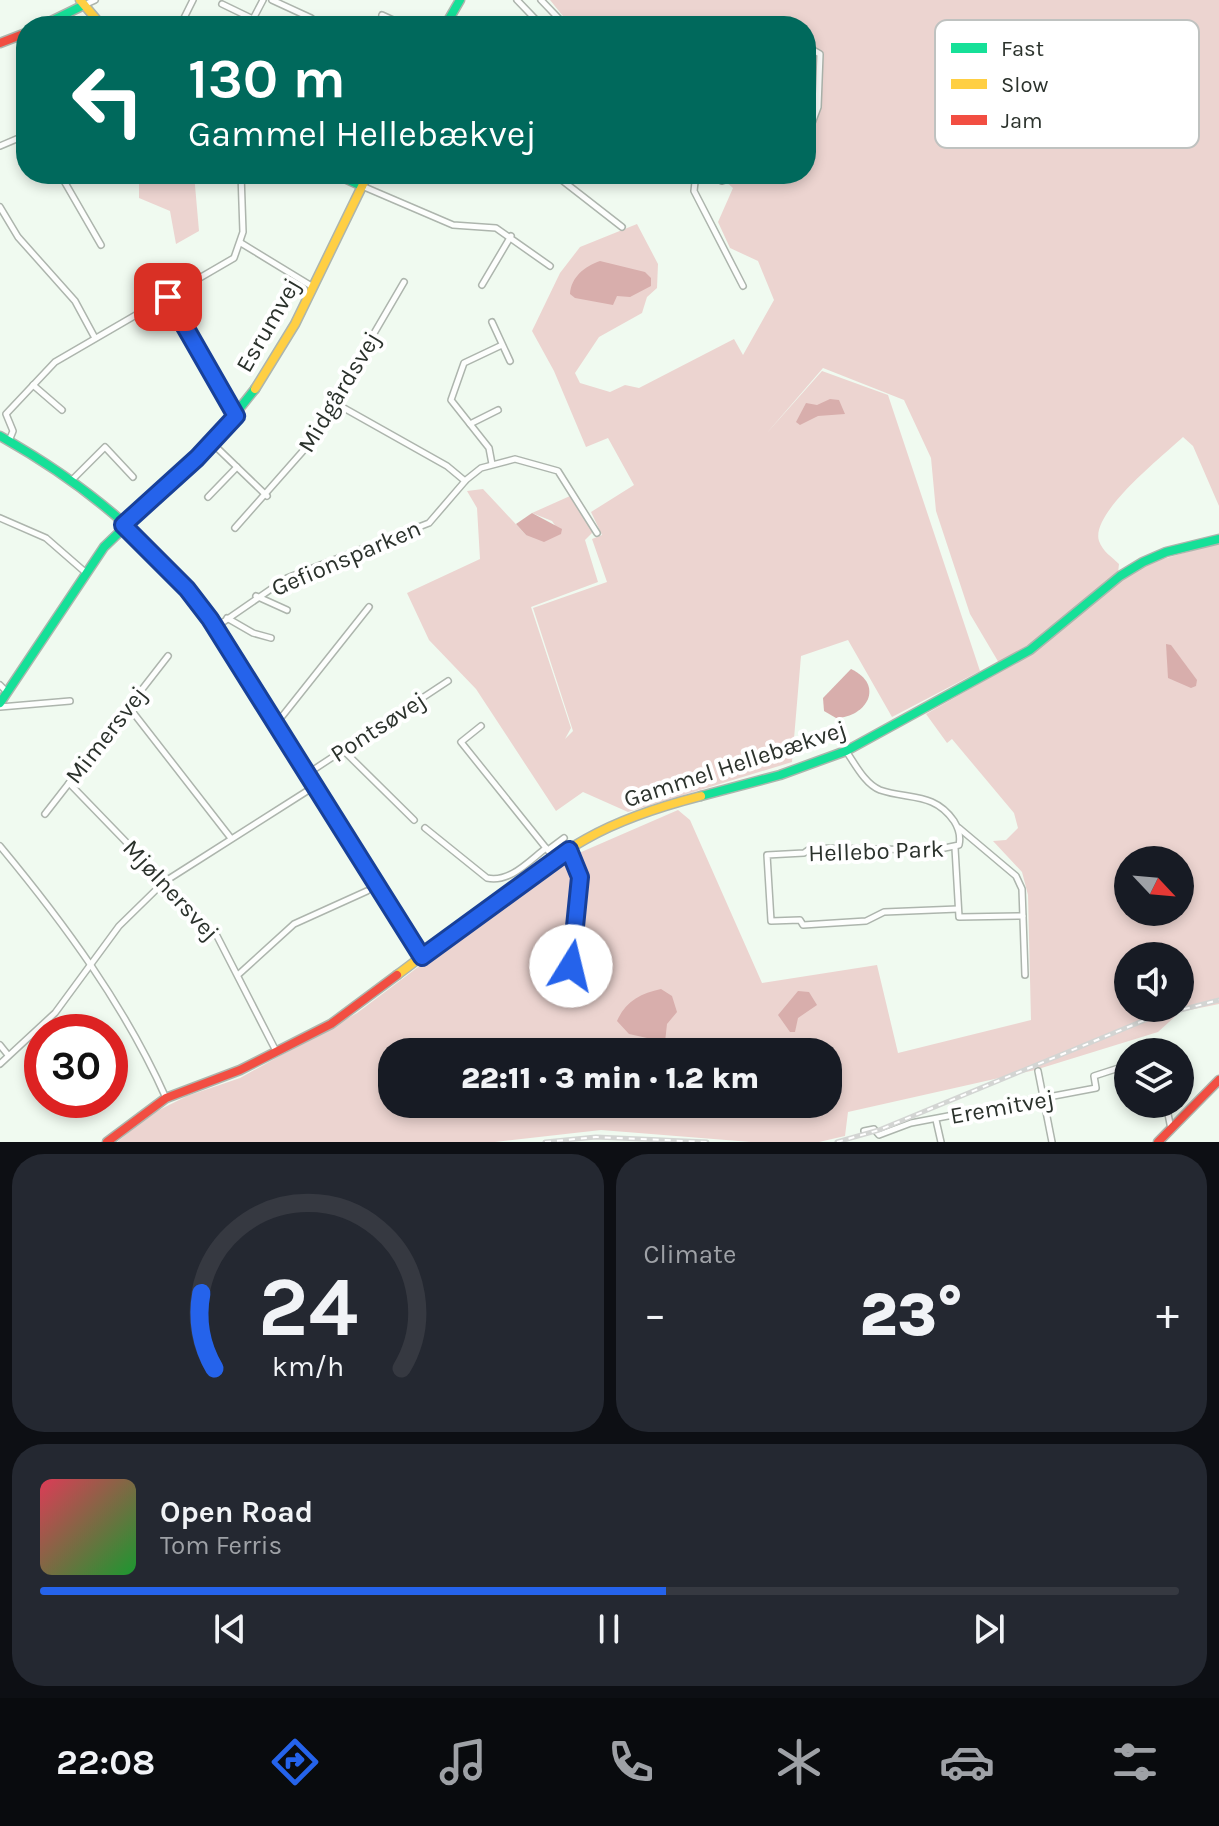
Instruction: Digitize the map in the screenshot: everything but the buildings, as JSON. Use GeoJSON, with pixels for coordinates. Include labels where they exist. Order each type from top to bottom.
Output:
{"type":"FeatureCollection","features":[{"type":"Feature","properties":{"kind":"main road"},"geometry":{"type":"LineString","coordinates":[[59,16],[82,3]]}},
{"type":"Feature","properties":{"kind":"main road"},"geometry":{"type":"LineString","coordinates":[[358,184],[362,186]]}},
{"type":"Feature","properties":{"kind":"main road","name":"Esrumvej"},"geometry":{"type":"LineString","coordinates":[[0,705],[85,572],[123,525],[212,443],[236,416],[274,361],[362,186]]}},
{"type":"Feature","properties":{"kind":"main road"},"geometry":{"type":"LineString","coordinates":[[0,436],[71,481],[123,525],[187,589],[216,627],[422,957]]}},
{"type":"Feature","properties":{"kind":"main road","name":"Gammel Hellebækvej"},"geometry":{"type":"LineString","coordinates":[[107,1142],[166,1098],[276,1053],[351,1011],[554,858],[663,806],[780,775],[846,751],[1030,650],[1120,576],[1143,562],[1166,552],[1219,539]]}},
{"type":"Feature","properties":{"kind":"main road"},"geometry":{"type":"LineString","coordinates":[[1158,1142],[1219,1080]]}},
{"type":"Feature","properties":{"kind":"street"},"geometry":{"type":"LineString","coordinates":[[82,3],[95,0]]}},
{"type":"Feature","properties":{"kind":"street"},"geometry":{"type":"LineString","coordinates":[[272,0],[307,16]]}},
{"type":"Feature","properties":{"kind":"street"},"geometry":{"type":"LineString","coordinates":[[517,0],[532,16]]}},
{"type":"Feature","properties":{"kind":"street"},"geometry":{"type":"LineString","coordinates":[[541,0],[556,16]]}},
{"type":"Feature","properties":{"kind":"street"},"geometry":{"type":"LineString","coordinates":[[222,4],[247,16]]}},
{"type":"Feature","properties":{"kind":"street"},"geometry":{"type":"LineString","coordinates":[[816,52],[820,54],[816,112]]}},
{"type":"Feature","properties":{"kind":"street"},"geometry":{"type":"LineString","coordinates":[[66,184],[101,245]]}},
{"type":"Feature","properties":{"kind":"street"},"geometry":{"type":"LineString","coordinates":[[9,441],[13,431],[6,414],[55,362],[228,263],[241,243],[241,184]]}},
{"type":"Feature","properties":{"kind":"street"},"geometry":{"type":"LineString","coordinates":[[567,184],[622,227]]}},
{"type":"Feature","properties":{"kind":"street"},"geometry":{"type":"LineString","coordinates":[[695,184],[694,191],[743,286]]}},
{"type":"Feature","properties":{"kind":"street"},"geometry":{"type":"LineString","coordinates":[[362,186],[453,225],[487,226],[511,236],[550,266]]}},
{"type":"Feature","properties":{"kind":"street"},"geometry":{"type":"LineString","coordinates":[[0,207],[18,237],[75,301],[95,338]]}},
{"type":"Feature","properties":{"kind":"street"},"geometry":{"type":"LineString","coordinates":[[482,285],[511,236]]}},
{"type":"Feature","properties":{"kind":"street"},"geometry":{"type":"LineString","coordinates":[[241,243],[313,287]]}},
{"type":"Feature","properties":{"kind":"street","name":"Midgårdsvej"},"geometry":{"type":"LineString","coordinates":[[235,528],[267,496],[303,452],[335,403],[404,282]]}},
{"type":"Feature","properties":{"kind":"street"},"geometry":{"type":"LineString","coordinates":[[168,297],[236,416]]}},
{"type":"Feature","properties":{"kind":"street"},"geometry":{"type":"LineString","coordinates":[[492,322],[510,361]]}},
{"type":"Feature","properties":{"kind":"street"},"geometry":{"type":"LineString","coordinates":[[502,345],[464,363],[451,400],[489,448],[492,464],[515,459],[558,471],[597,533]]}},
{"type":"Feature","properties":{"kind":"street"},"geometry":{"type":"LineString","coordinates":[[33,385],[62,410]]}},
{"type":"Feature","properties":{"kind":"street"},"geometry":{"type":"LineString","coordinates":[[335,403],[447,466],[465,481]]}},
{"type":"Feature","properties":{"kind":"street"},"geometry":{"type":"LineString","coordinates":[[470,424],[498,410]]}},
{"type":"Feature","properties":{"kind":"street"},"geometry":{"type":"LineString","coordinates":[[212,443],[267,496]]}},
{"type":"Feature","properties":{"kind":"street"},"geometry":{"type":"LineString","coordinates":[[71,481],[105,447],[133,477]]}},
{"type":"Feature","properties":{"kind":"street","name":"Gefionsparken"},"geometry":{"type":"LineString","coordinates":[[216,627],[256,596],[287,578],[422,528],[435,518],[465,481],[492,464]]}},
{"type":"Feature","properties":{"kind":"street"},"geometry":{"type":"LineString","coordinates":[[208,497],[237,467]]}},
{"type":"Feature","properties":{"kind":"street"},"geometry":{"type":"LineString","coordinates":[[0,518],[46,538],[85,572]]}},
{"type":"Feature","properties":{"kind":"street","name":"Gefionsparken"},"geometry":{"type":"LineString","coordinates":[[256,596],[287,610]]}},
{"type":"Feature","properties":{"kind":"street"},"geometry":{"type":"LineString","coordinates":[[276,724],[369,607]]}},
{"type":"Feature","properties":{"kind":"street","name":"Gefionsparken"},"geometry":{"type":"LineString","coordinates":[[227,618],[253,633],[271,638]]}},
{"type":"Feature","properties":{"kind":"street","name":"Mimersvej"},"geometry":{"type":"LineString","coordinates":[[45,814],[168,656]]}},
{"type":"Feature","properties":{"kind":"street","name":"Pontsøvej"},"geometry":{"type":"LineString","coordinates":[[307,774],[448,681]]}},
{"type":"Feature","properties":{"kind":"street"},"geometry":{"type":"LineString","coordinates":[[0,685],[7,692]]}},
{"type":"Feature","properties":{"kind":"street"},"geometry":{"type":"LineString","coordinates":[[0,705],[70,701]]}},
{"type":"Feature","properties":{"kind":"street"},"geometry":{"type":"LineString","coordinates":[[128,706],[230,837]]}},
{"type":"Feature","properties":{"kind":"street"},"geometry":{"type":"LineString","coordinates":[[481,726],[461,742],[554,858]]}},
{"type":"Feature","properties":{"kind":"street"},"geometry":{"type":"LineString","coordinates":[[343,750],[414,820]]}},
{"type":"Feature","properties":{"kind":"street","name":"Hellebo Park"},"geometry":{"type":"LineString","coordinates":[[846,751],[871,785],[936,802],[958,828],[1016,876],[1022,889],[1025,975]]}},
{"type":"Feature","properties":{"kind":"street","name":"Mjølnersvej"},"geometry":{"type":"LineString","coordinates":[[69,783],[217,936],[239,974],[276,1053]]}},
{"type":"Feature","properties":{"kind":"street"},"geometry":{"type":"LineString","coordinates":[[0,1064],[55,1013],[137,905],[164,882],[230,837],[315,786]]}},
{"type":"Feature","properties":{"kind":"street"},"geometry":{"type":"LineString","coordinates":[[425,828],[487,878],[497,880],[506,878],[564,838]]}},
{"type":"Feature","properties":{"kind":"street","name":"Hellebo Park"},"geometry":{"type":"LineString","coordinates":[[958,828],[960,842],[955,848],[958,909],[964,919],[1023,916]]}},
{"type":"Feature","properties":{"kind":"street"},"geometry":{"type":"LineString","coordinates":[[0,846],[92,965],[152,1067],[166,1098]]}},
{"type":"Feature","properties":{"kind":"street","name":"Hellebo Park"},"geometry":{"type":"LineString","coordinates":[[955,848],[811,848],[804,853],[767,855],[771,921],[800,920],[803,925],[866,921],[884,912],[958,909]]}},
{"type":"Feature","properties":{"kind":"street"},"geometry":{"type":"LineString","coordinates":[[567,989],[580,890],[580,877],[569,850]]}},
{"type":"Feature","properties":{"kind":"street"},"geometry":{"type":"LineString","coordinates":[[239,974],[294,924],[367,891]]}},
{"type":"Feature","properties":{"kind":"street"},"geometry":{"type":"LineString","coordinates":[[0,1045],[8,1055]]}},
{"type":"Feature","properties":{"kind":"street","name":"Eremitvej"},"geometry":{"type":"LineString","coordinates":[[864,1131],[874,1129],[879,1135],[911,1123],[1044,1101],[1096,1088],[1094,1076],[1114,1070]]}},
{"type":"Feature","properties":{"kind":"street"},"geometry":{"type":"LineString","coordinates":[[1038,1071],[1052,1142]]}},
{"type":"Feature","properties":{"kind":"street"},"geometry":{"type":"LineString","coordinates":[[1169,1118],[1171,1129]]}},
{"type":"Feature","properties":{"kind":"street"},"geometry":{"type":"LineString","coordinates":[[935,1119],[941,1142]]}},
{"type":"Feature","properties":{"kind":"shaded area"},"geometry":{"type":"Polygon","coordinates":[[[550,0],[1219,0],[1219,506],[1193,446],[1183,437],[1116,501],[1099,529],[1099,541],[1119,564],[1118,573],[1042,636],[999,663],[970,614],[936,511],[931,458],[904,400],[823,368],[766,434],[822,371],[888,395],[980,671],[892,717],[848,640],[801,656],[792,762],[628,812],[583,792],[556,811],[476,689],[429,640],[407,593],[480,559],[477,508],[467,491],[483,489],[526,535],[561,534],[552,521],[532,513],[570,496],[593,532],[585,540],[598,582],[531,607],[571,728],[565,739],[573,731],[533,608],[607,582],[592,539],[602,535],[591,512],[634,485],[608,438],[586,447],[554,371],[532,331],[560,273],[580,247],[637,224],[658,264],[657,288],[647,297],[642,313],[599,337],[575,373],[580,383],[610,392],[625,385],[639,388],[734,339],[743,355],[774,300],[758,261],[730,248],[718,222],[733,188],[728,184],[816,184],[816,16],[563,16],[550,0]]]}},
{"type":"Feature","properties":{"kind":"shaded area"},"geometry":{"type":"Polygon","coordinates":[[[139,184],[195,184],[199,231],[176,244],[170,211],[139,198],[139,184]]]}},
{"type":"Feature","properties":{"kind":"shaded area"},"geometry":{"type":"Polygon","coordinates":[[[600,261],[645,272],[651,278],[651,286],[630,297],[617,296],[613,305],[575,298],[570,294],[576,277],[600,261]]]}},
{"type":"Feature","properties":{"kind":"shaded area"},"geometry":{"type":"Polygon","coordinates":[[[830,399],[839,400],[845,414],[818,416],[800,425],[796,422],[806,403],[817,405],[830,399]]]}},
{"type":"Feature","properties":{"kind":"shaded area"},"geometry":{"type":"Polygon","coordinates":[[[532,513],[562,529],[561,534],[544,542],[526,535],[516,524],[532,513]]]}},
{"type":"Feature","properties":{"kind":"shaded area"},"geometry":{"type":"Polygon","coordinates":[[[1219,543],[1219,1004],[1194,1009],[1194,942],[1114,942],[1114,1022],[1169,1022],[1158,1032],[1139,1038],[1114,1038],[1114,1046],[1035,1070],[848,1112],[845,1136],[819,1142],[751,1142],[601,1130],[495,1142],[117,1142],[151,1114],[187,1096],[240,1078],[357,1013],[556,863],[678,810],[690,820],[762,983],[877,965],[898,1053],[1031,1020],[1028,895],[1022,872],[993,841],[1006,840],[1018,828],[1014,813],[952,739],[947,743],[926,714],[1031,654],[1116,583],[1149,563],[1219,543]]]}},
{"type":"Feature","properties":{"kind":"shaded area"},"geometry":{"type":"Polygon","coordinates":[[[1166,644],[1171,645],[1197,680],[1196,686],[1191,688],[1168,678],[1166,644]]]}},
{"type":"Feature","properties":{"kind":"shaded area"},"geometry":{"type":"Polygon","coordinates":[[[851,669],[867,683],[868,699],[856,712],[836,718],[824,711],[823,698],[851,669]]]}},
{"type":"Feature","properties":{"kind":"shaded area"},"geometry":{"type":"Polygon","coordinates":[[[661,989],[672,996],[677,1012],[667,1024],[665,1038],[629,1034],[617,1021],[629,1004],[661,989]]]}},
{"type":"Feature","properties":{"kind":"shaded area"},"geometry":{"type":"Polygon","coordinates":[[[798,991],[809,992],[817,1005],[798,1018],[795,1032],[790,1032],[778,1015],[798,991]]]}},
{"type":"Feature","properties":{"kind":"railway"},"geometry":{"type":"LineString","coordinates":[[837,1142],[879,1130],[1150,1018],[1219,1000]]}},
{"type":"Feature","properties":{"kind":"railway"},"geometry":{"type":"LineString","coordinates":[[545,1142],[596,1137],[707,1142]]}},
{"type":"Feature","properties":{"kind":"traffic: fast"},"geometry":{"type":"LineString","coordinates":[[451,16],[460,0]]}},
{"type":"Feature","properties":{"kind":"traffic: fast"},"geometry":{"type":"LineString","coordinates":[[61,16],[84,5]]}},
{"type":"Feature","properties":{"kind":"traffic: fast"},"geometry":{"type":"LineString","coordinates":[[358,184],[362,186]]}},
{"type":"Feature","properties":{"kind":"traffic: fast"},"geometry":{"type":"LineString","coordinates":[[0,703],[104,547],[212,443],[255,389]]}},
{"type":"Feature","properties":{"kind":"traffic: fast"},"geometry":{"type":"LineString","coordinates":[[0,436],[55,470],[107,508],[176,575],[231,648],[325,801]]}},
{"type":"Feature","properties":{"kind":"traffic: fast"},"geometry":{"type":"LineString","coordinates":[[701,796],[780,775],[846,751],[1030,650],[1120,576],[1143,562],[1166,552],[1219,539]]}},
{"type":"Feature","properties":{"kind":"traffic: slow"},"geometry":{"type":"LineString","coordinates":[[80,0],[94,16]]}},
{"type":"Feature","properties":{"kind":"traffic: slow"},"geometry":{"type":"LineString","coordinates":[[255,389],[295,324],[363,184]]}},
{"type":"Feature","properties":{"kind":"traffic: slow"},"geometry":{"type":"LineString","coordinates":[[397,975],[513,886],[561,854],[627,819],[701,796]]}},
{"type":"Feature","properties":{"kind":"traffic: slow"},"geometry":{"type":"LineString","coordinates":[[325,801],[422,957]]}},
{"type":"Feature","properties":{"kind":"traffic: jam"},"geometry":{"type":"LineString","coordinates":[[0,43],[16,37]]}},
{"type":"Feature","properties":{"kind":"traffic: jam"},"geometry":{"type":"LineString","coordinates":[[107,1142],[166,1098],[240,1070],[331,1024],[397,975]]}},
{"type":"Feature","properties":{"kind":"traffic: jam"},"geometry":{"type":"LineString","coordinates":[[1158,1142],[1219,1080]]}},
{"type":"Feature","properties":{"kind":"route"},"geometry":{"type":"LineString","coordinates":[[168,297],[236,416],[197,458],[123,525],[187,589],[210,619],[422,957],[569,850],[580,877],[571,966]]}}]}
